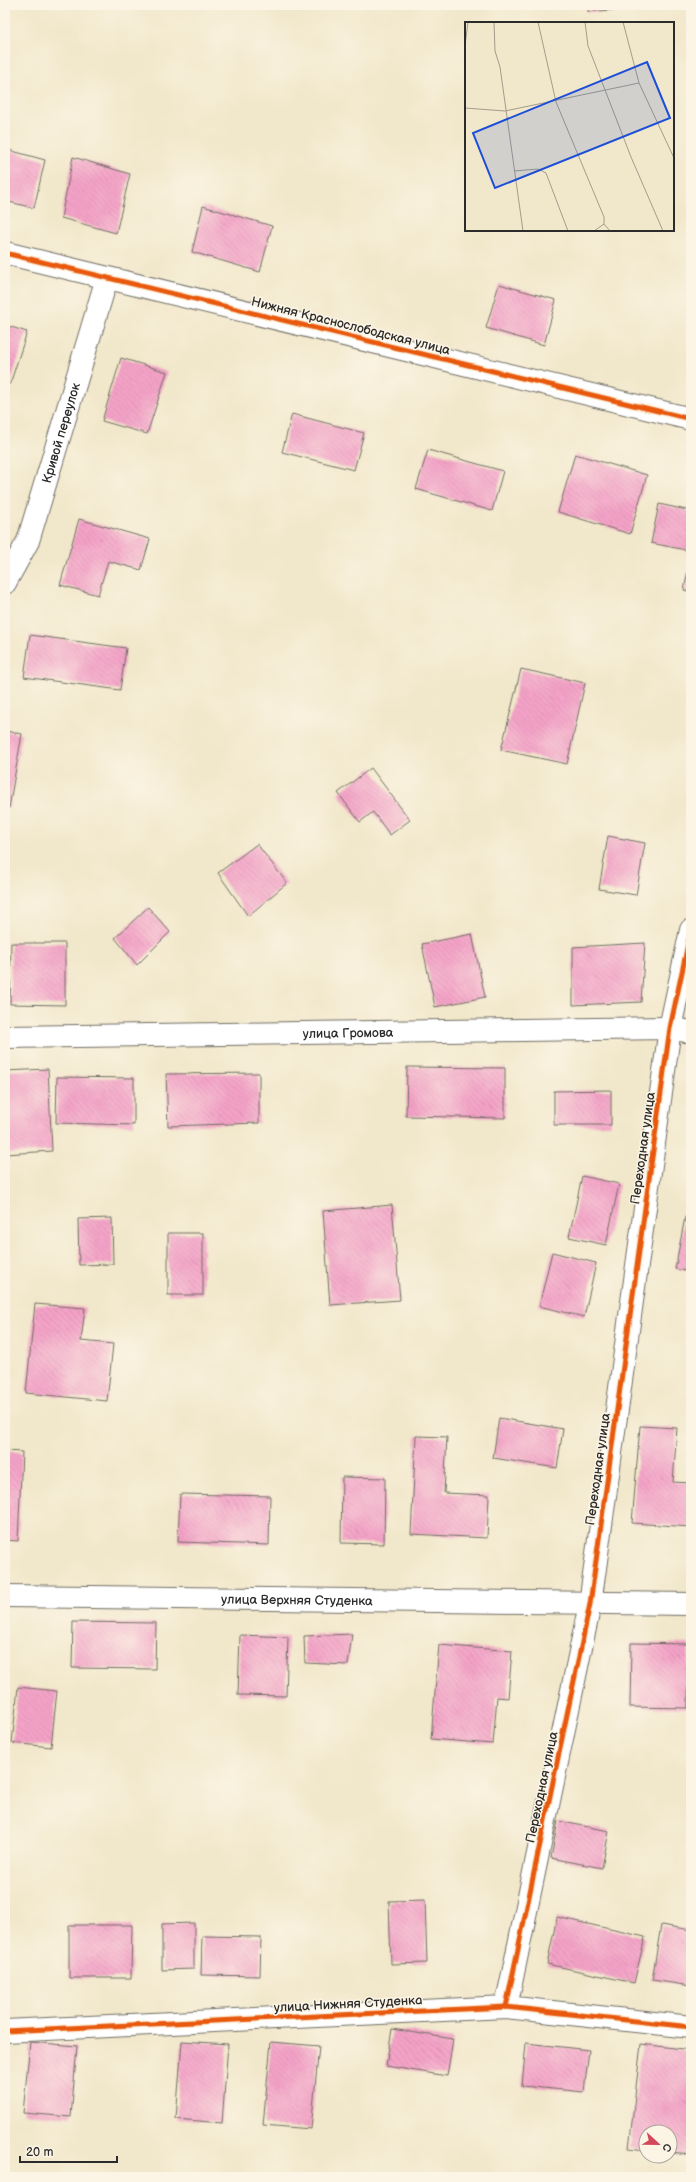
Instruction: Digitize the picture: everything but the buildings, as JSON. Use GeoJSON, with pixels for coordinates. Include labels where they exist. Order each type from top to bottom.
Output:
{"type":"FeatureCollection","features":[{"type":"Feature","properties":{"kind":"street","name":"Нижняя Краснослободская улица"},"geometry":{"type":"LineString","coordinates":[[5,253],[691,419]]}},
{"type":"Feature","properties":{"kind":"street","name":"Кривой переулок"},"geometry":{"type":"LineString","coordinates":[[5,583],[28,541],[108,278]]}},
{"type":"Feature","properties":{"kind":"street","name":"Переходная улица"},"geometry":{"type":"LineString","coordinates":[[506,2007],[590,1604],[681,1030],[691,930]]}},
{"type":"Feature","properties":{"kind":"street","name":"улица Громова"},"geometry":{"type":"LineString","coordinates":[[5,1037],[681,1030]]}},
{"type":"Feature","properties":{"kind":"street","name":"улица Верхняя Cтуденка"},"geometry":{"type":"LineString","coordinates":[[5,1596],[691,1604]]}},
{"type":"Feature","properties":{"kind":"street","name":"улица Нижняя Cтуденкa"},"geometry":{"type":"LineString","coordinates":[[5,2031],[506,2007],[691,2027]]}},
{"type":"Feature","properties":{"kind":"cycle path"},"geometry":{"type":"LineString","coordinates":[[5,253],[691,419]]}},
{"type":"Feature","properties":{"kind":"cycle path"},"geometry":{"type":"LineString","coordinates":[[506,2007],[590,1604],[670,1028],[691,930]]}},
{"type":"Feature","properties":{"kind":"cycle path"},"geometry":{"type":"LineString","coordinates":[[5,2031],[506,2007],[691,2027]]}}]}
